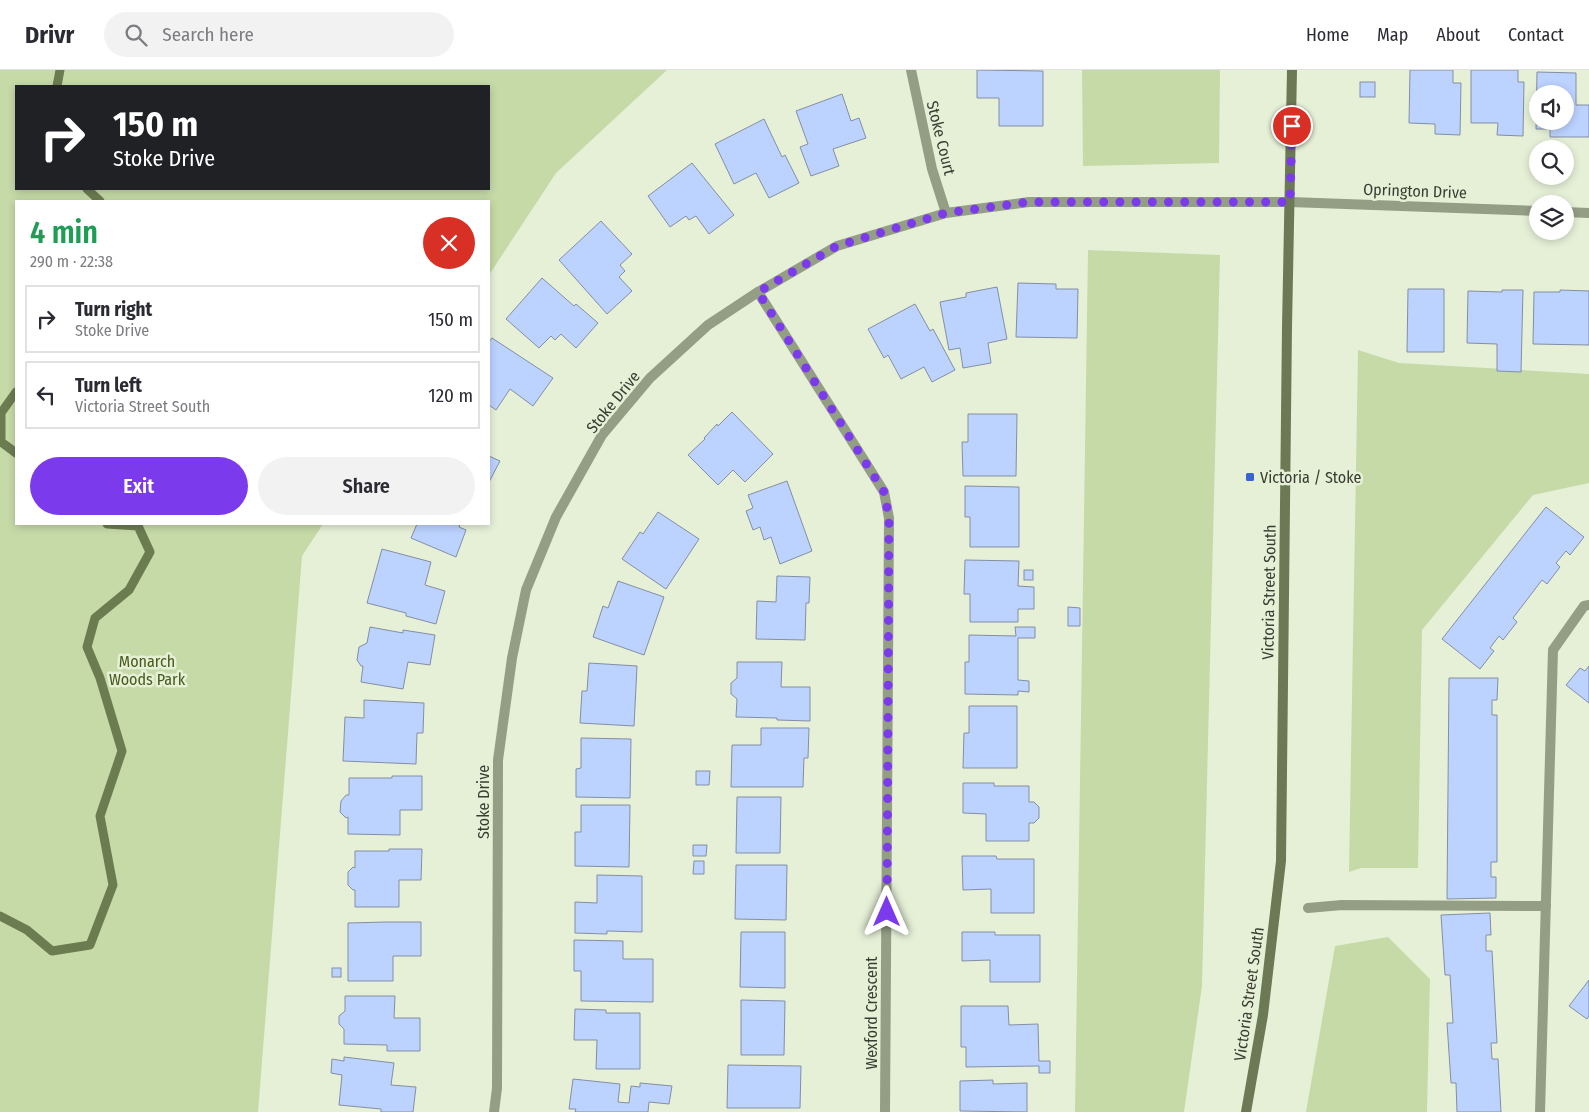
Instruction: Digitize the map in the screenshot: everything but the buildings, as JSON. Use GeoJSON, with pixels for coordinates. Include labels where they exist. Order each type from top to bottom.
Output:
{"type":"FeatureCollection","features":[{"type":"Feature","properties":{"kind":"main road","name":"Victoria Street South"},"geometry":{"type":"LineString","coordinates":[[1246,1112],[1263,1015],[1281,861],[1292,70]]}},
{"type":"Feature","properties":{"kind":"street","name":"Stoke Court"},"geometry":{"type":"LineString","coordinates":[[911,70],[932,169],[946,213]]}},
{"type":"Feature","properties":{"kind":"street","name":"Stoke Drive"},"geometry":{"type":"LineString","coordinates":[[494,1112],[497,1088],[498,760],[512,658],[526,590],[556,517],[602,435],[650,378],[708,325],[758,292],[837,246],[946,213],[1029,202],[1290,202]]}},
{"type":"Feature","properties":{"kind":"street","name":"Oprington Drive"},"geometry":{"type":"LineString","coordinates":[[1290,202],[1529,211]]}},
{"type":"Feature","properties":{"kind":"street"},"geometry":{"type":"LineString","coordinates":[[1574,212],[1589,213]]}},
{"type":"Feature","properties":{"kind":"street","name":"Wexford Crescent"},"geometry":{"type":"LineString","coordinates":[[758,292],[880,485],[884,492],[889,518],[885,1112]]}},
{"type":"Feature","properties":{"kind":"street"},"geometry":{"type":"LineString","coordinates":[[1540,1112],[1553,650],[1584,606],[1589,605]]}},
{"type":"Feature","properties":{"kind":"street"},"geometry":{"type":"LineString","coordinates":[[1308,908],[1342,905],[1546,906]]}},
{"type":"Feature","properties":{"kind":"green space","name":"Monarch Woods Park"},"geometry":{"type":"Polygon","coordinates":[[[0,70],[667,70],[556,173],[490,273],[490,200],[15,200],[15,525],[322,525],[302,556],[258,1112],[0,1112],[0,70]]]}},
{"type":"Feature","properties":{"kind":"green space"},"geometry":{"type":"Polygon","coordinates":[[[1082,70],[1220,70],[1219,163],[1083,166],[1082,70]]]}},
{"type":"Feature","properties":{"kind":"green space"},"geometry":{"type":"Polygon","coordinates":[[[1088,250],[1220,255],[1202,986],[1184,1112],[1075,1112],[1088,250]]]}},
{"type":"Feature","properties":{"kind":"green space"},"geometry":{"type":"Polygon","coordinates":[[[1358,350],[1399,363],[1589,374],[1589,483],[1533,495],[1422,630],[1418,868],[1361,868],[1349,872],[1358,350]]]}},
{"type":"Feature","properties":{"kind":"green space"},"geometry":{"type":"Polygon","coordinates":[[[1388,937],[1430,979],[1427,1112],[1306,1112],[1335,946],[1388,937]]]}},
{"type":"Feature","properties":{"kind":"waterway"},"geometry":{"type":"LineString","coordinates":[[57,85],[60,70]]}},
{"type":"Feature","properties":{"kind":"waterway"},"geometry":{"type":"LineString","coordinates":[[88,190],[99,200]]}},
{"type":"Feature","properties":{"kind":"waterway"},"geometry":{"type":"LineString","coordinates":[[15,393],[1,413],[1,442],[15,452]]}},
{"type":"Feature","properties":{"kind":"waterway"},"geometry":{"type":"LineString","coordinates":[[0,916],[27,930],[52,951],[90,945],[113,885],[100,816],[122,751],[100,678],[87,647],[95,618],[129,590],[150,552],[138,526],[122,525]]}},
{"type":"Feature","properties":{"kind":"place","name":"Victoria / Stoke"},"geometry":{"type":"Point","coordinates":[1250,477]}},
{"type":"Feature","properties":{"kind":"route"},"geometry":{"type":"LineString","coordinates":[[887,912],[889,518],[884,492],[758,292],[837,246],[946,213],[1029,202],[1290,202],[1292,126]]}}]}
